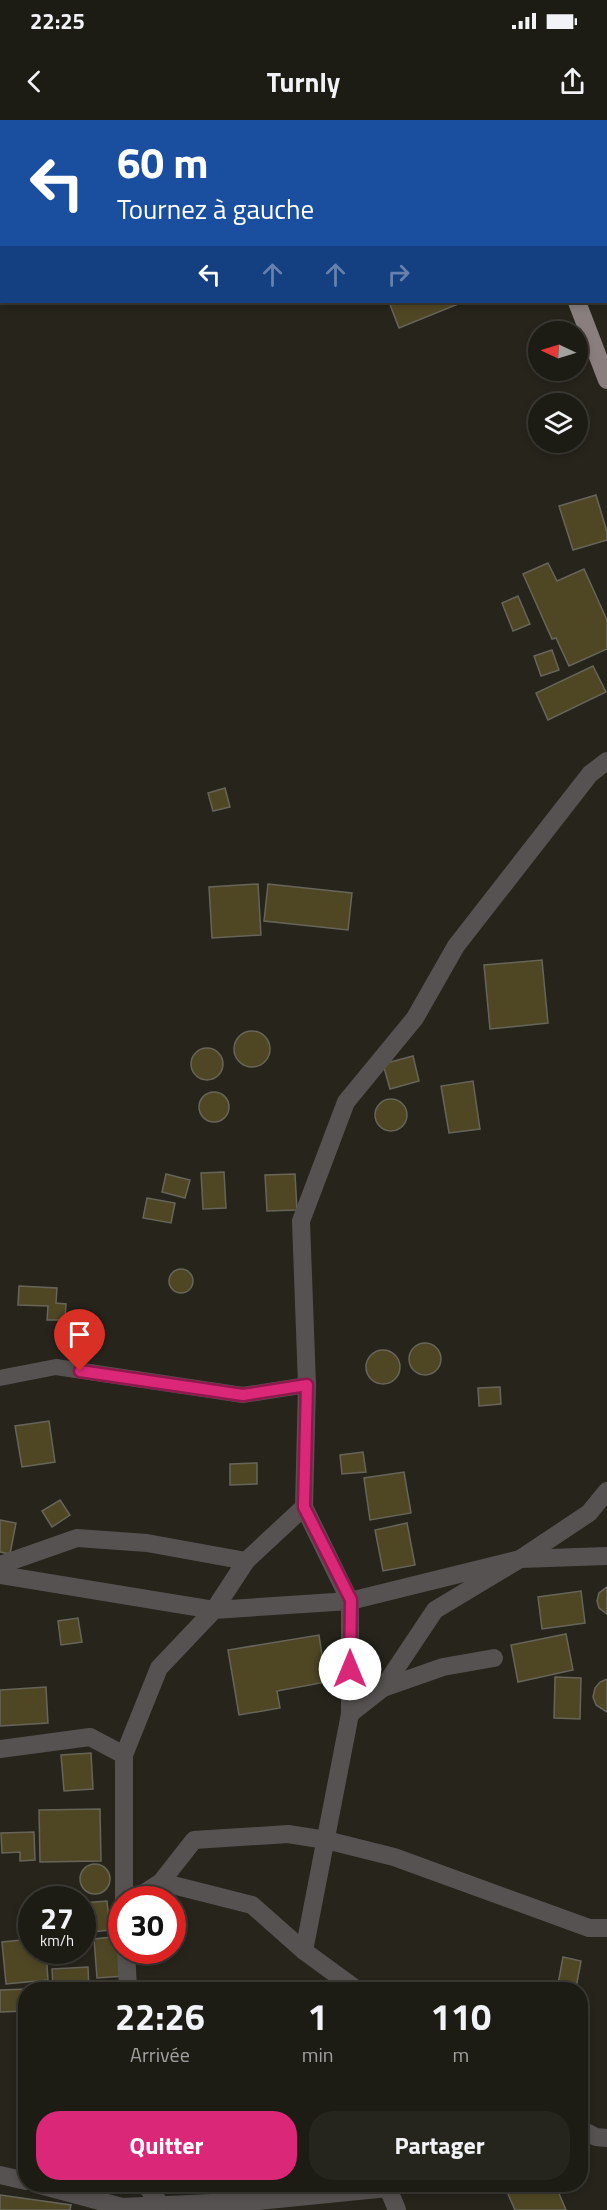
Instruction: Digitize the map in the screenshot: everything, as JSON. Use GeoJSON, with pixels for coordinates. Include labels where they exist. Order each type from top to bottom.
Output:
{"type":"FeatureCollection","features":[{"type":"Feature","properties":{"kind":"main road"},"geometry":{"type":"LineString","coordinates":[[577,303],[607,380]]}},
{"type":"Feature","properties":{"kind":"street"},"geometry":{"type":"LineString","coordinates":[[304,1951],[350,1714],[351,1600],[304,1507],[307,1385],[301,1221],[346,1102],[415,1018],[456,945],[590,774],[607,761]]}},
{"type":"Feature","properties":{"kind":"street"},"geometry":{"type":"LineString","coordinates":[[350,1714],[382,1688],[435,1610],[520,1559],[589,1513],[607,1491]]}},
{"type":"Feature","properties":{"kind":"street"},"geometry":{"type":"LineString","coordinates":[[124,1886],[124,1755],[159,1668],[213,1610],[246,1561],[304,1507]]}},
{"type":"Feature","properties":{"kind":"street"},"geometry":{"type":"LineString","coordinates":[[0,1565],[77,1538],[147,1544],[246,1561]]}},
{"type":"Feature","properties":{"kind":"street"},"geometry":{"type":"LineString","coordinates":[[0,1575],[213,1610],[351,1600],[520,1559],[607,1557]]}},
{"type":"Feature","properties":{"kind":"street"},"geometry":{"type":"LineString","coordinates":[[382,1688],[443,1667],[494,1658]]}},
{"type":"Feature","properties":{"kind":"street"},"geometry":{"type":"LineString","coordinates":[[0,1749],[90,1737],[124,1755]]}},
{"type":"Feature","properties":{"kind":"street"},"geometry":{"type":"LineString","coordinates":[[155,1886],[161,1882],[194,1840],[288,1834],[326,1840],[394,1857],[589,1928],[607,1928]]}},
{"type":"Feature","properties":{"kind":"street"},"geometry":{"type":"LineString","coordinates":[[161,1882],[252,1905],[304,1951],[346,1982]]}},
{"type":"Feature","properties":{"kind":"street"},"geometry":{"type":"LineString","coordinates":[[127,1964],[128,1982]]}},
{"type":"Feature","properties":{"kind":"street"},"geometry":{"type":"LineString","coordinates":[[0,2175],[18,2179]]}},
{"type":"Feature","properties":{"kind":"street"},"geometry":{"type":"LineString","coordinates":[[65,2192],[122,2208],[160,2204],[258,2201],[340,2192]]}},
{"type":"Feature","properties":{"kind":"street"},"geometry":{"type":"LineString","coordinates":[[152,2192],[160,2204]]}},
{"type":"Feature","properties":{"kind":"street"},"geometry":{"type":"LineString","coordinates":[[395,2192],[397,2210]]}},
{"type":"Feature","properties":{"kind":"lane"},"geometry":{"type":"LineString","coordinates":[[0,1378],[56,1367],[243,1395],[307,1385]]}},
{"type":"Feature","properties":{"kind":"building"},"geometry":{"type":"Polygon","coordinates":[[[389,303],[461,303],[399,328],[389,303]]]}},
{"type":"Feature","properties":{"kind":"building"},"geometry":{"type":"Polygon","coordinates":[[[596,495],[607,532],[607,540],[573,550],[559,506],[596,495]]]}},
{"type":"Feature","properties":{"kind":"building"},"geometry":{"type":"Polygon","coordinates":[[[548,563],[557,581],[584,569],[607,620],[607,649],[569,666],[556,638],[552,639],[523,574],[548,563]]]}},
{"type":"Feature","properties":{"kind":"building"},"geometry":{"type":"Polygon","coordinates":[[[518,596],[530,624],[513,631],[502,603],[518,596]]]}},
{"type":"Feature","properties":{"kind":"building"},"geometry":{"type":"Polygon","coordinates":[[[552,650],[559,670],[541,676],[534,656],[552,650]]]}},
{"type":"Feature","properties":{"kind":"building"},"geometry":{"type":"Polygon","coordinates":[[[593,666],[606,692],[548,720],[536,693],[593,666]]]}},
{"type":"Feature","properties":{"kind":"building"},"geometry":{"type":"Polygon","coordinates":[[[225,788],[230,807],[213,811],[208,793],[225,788]]]}},
{"type":"Feature","properties":{"kind":"building"},"geometry":{"type":"Polygon","coordinates":[[[258,884],[261,935],[212,938],[209,887],[258,884]]]}},
{"type":"Feature","properties":{"kind":"building"},"geometry":{"type":"Polygon","coordinates":[[[268,884],[352,893],[348,930],[264,921],[268,884]]]}},
{"type":"Feature","properties":{"kind":"building"},"geometry":{"type":"Polygon","coordinates":[[[542,960],[548,1023],[490,1029],[484,965],[542,960]]]}},
{"type":"Feature","properties":{"kind":"building"},"geometry":{"type":"Polygon","coordinates":[[[252,1031],[265,1036],[270,1049],[265,1062],[252,1067],[239,1062],[234,1049],[239,1036],[252,1031]]]}},
{"type":"Feature","properties":{"kind":"building"},"geometry":{"type":"Polygon","coordinates":[[[207,1048],[218,1053],[223,1064],[218,1075],[207,1080],[196,1075],[191,1064],[196,1053],[207,1048]]]}},
{"type":"Feature","properties":{"kind":"building"},"geometry":{"type":"Polygon","coordinates":[[[413,1056],[419,1081],[390,1089],[383,1064],[413,1056]]]}},
{"type":"Feature","properties":{"kind":"building"},"geometry":{"type":"Polygon","coordinates":[[[473,1081],[480,1129],[449,1133],[441,1086],[473,1081]]]}},
{"type":"Feature","properties":{"kind":"building"},"geometry":{"type":"Polygon","coordinates":[[[214,1092],[224,1097],[229,1107],[224,1117],[214,1122],[204,1117],[199,1107],[204,1097],[214,1092]]]}},
{"type":"Feature","properties":{"kind":"building"},"geometry":{"type":"Polygon","coordinates":[[[391,1099],[402,1104],[407,1115],[402,1126],[391,1131],[380,1126],[375,1115],[380,1104],[391,1099]]]}},
{"type":"Feature","properties":{"kind":"building"},"geometry":{"type":"Polygon","coordinates":[[[224,1172],[226,1208],[203,1209],[201,1173],[224,1172]]]}},
{"type":"Feature","properties":{"kind":"building"},"geometry":{"type":"Polygon","coordinates":[[[166,1174],[190,1180],[185,1198],[162,1192],[166,1174]]]}},
{"type":"Feature","properties":{"kind":"building"},"geometry":{"type":"Polygon","coordinates":[[[295,1174],[297,1210],[267,1211],[265,1175],[295,1174]]]}},
{"type":"Feature","properties":{"kind":"building"},"geometry":{"type":"Polygon","coordinates":[[[147,1198],[175,1203],[171,1223],[143,1218],[147,1198]]]}},
{"type":"Feature","properties":{"kind":"building"},"geometry":{"type":"Polygon","coordinates":[[[181,1269],[189,1273],[193,1281],[189,1289],[181,1293],[173,1289],[169,1281],[173,1273],[181,1269]]]}},
{"type":"Feature","properties":{"kind":"building"},"geometry":{"type":"Polygon","coordinates":[[[19,1286],[57,1288],[56,1303],[66,1304],[65,1320],[47,1320],[48,1306],[18,1305],[19,1286]]]}},
{"type":"Feature","properties":{"kind":"building"},"geometry":{"type":"Polygon","coordinates":[[[425,1343],[436,1348],[441,1359],[436,1370],[425,1375],[414,1370],[409,1359],[414,1348],[425,1343]]]}},
{"type":"Feature","properties":{"kind":"building"},"geometry":{"type":"Polygon","coordinates":[[[383,1350],[395,1355],[400,1367],[395,1379],[383,1384],[371,1379],[366,1367],[371,1355],[383,1350]]]}},
{"type":"Feature","properties":{"kind":"building"},"geometry":{"type":"Polygon","coordinates":[[[500,1387],[501,1404],[479,1406],[478,1388],[500,1387]]]}},
{"type":"Feature","properties":{"kind":"building"},"geometry":{"type":"Polygon","coordinates":[[[49,1421],[55,1462],[22,1467],[15,1426],[49,1421]]]}},
{"type":"Feature","properties":{"kind":"building"},"geometry":{"type":"Polygon","coordinates":[[[363,1452],[366,1472],[342,1474],[340,1455],[363,1452]]]}},
{"type":"Feature","properties":{"kind":"building"},"geometry":{"type":"Polygon","coordinates":[[[257,1463],[257,1484],[230,1485],[230,1464],[257,1463]]]}},
{"type":"Feature","properties":{"kind":"building"},"geometry":{"type":"Polygon","coordinates":[[[404,1472],[411,1513],[370,1520],[364,1478],[404,1472]]]}},
{"type":"Feature","properties":{"kind":"building"},"geometry":{"type":"Polygon","coordinates":[[[60,1500],[70,1515],[52,1527],[42,1511],[60,1500]]]}},
{"type":"Feature","properties":{"kind":"building"},"geometry":{"type":"Polygon","coordinates":[[[0,1520],[16,1523],[10,1554],[0,1552],[0,1520]]]}},
{"type":"Feature","properties":{"kind":"building"},"geometry":{"type":"Polygon","coordinates":[[[407,1523],[415,1565],[383,1571],[375,1530],[407,1523]]]}},
{"type":"Feature","properties":{"kind":"building"},"geometry":{"type":"Polygon","coordinates":[[[607,1587],[607,1614],[599,1608],[597,1601],[599,1593],[607,1587]]]}},
{"type":"Feature","properties":{"kind":"building"},"geometry":{"type":"Polygon","coordinates":[[[581,1591],[585,1623],[542,1629],[538,1597],[581,1591]]]}},
{"type":"Feature","properties":{"kind":"building"},"geometry":{"type":"Polygon","coordinates":[[[78,1618],[82,1642],[61,1645],[58,1621],[78,1618]]]}},
{"type":"Feature","properties":{"kind":"building"},"geometry":{"type":"Polygon","coordinates":[[[566,1634],[573,1670],[518,1682],[511,1645],[566,1634]]]}},
{"type":"Feature","properties":{"kind":"building"},"geometry":{"type":"Polygon","coordinates":[[[319,1635],[326,1682],[277,1691],[280,1708],[239,1715],[228,1650],[319,1635]]]}},
{"type":"Feature","properties":{"kind":"building"},"geometry":{"type":"Polygon","coordinates":[[[555,1677],[581,1678],[580,1719],[554,1718],[555,1677]]]}},
{"type":"Feature","properties":{"kind":"building"},"geometry":{"type":"Polygon","coordinates":[[[607,1679],[607,1712],[596,1705],[593,1697],[595,1688],[607,1679]]]}},
{"type":"Feature","properties":{"kind":"building"},"geometry":{"type":"Polygon","coordinates":[[[46,1687],[48,1723],[0,1726],[0,1690],[46,1687]]]}},
{"type":"Feature","properties":{"kind":"building"},"geometry":{"type":"Polygon","coordinates":[[[91,1753],[93,1789],[64,1791],[61,1755],[91,1753]]]}},
{"type":"Feature","properties":{"kind":"building"},"geometry":{"type":"Polygon","coordinates":[[[100,1809],[101,1861],[40,1862],[39,1810],[100,1809]]]}},
{"type":"Feature","properties":{"kind":"building"},"geometry":{"type":"Polygon","coordinates":[[[34,1832],[35,1860],[20,1861],[20,1852],[2,1853],[1,1833],[34,1832]]]}},
{"type":"Feature","properties":{"kind":"building"},"geometry":{"type":"Polygon","coordinates":[[[89,1865],[101,1865],[109,1873],[109,1885],[101,1893],[96,1894],[96,1886],[81,1885],[81,1873],[89,1865]]]}},
{"type":"Feature","properties":{"kind":"building"},"geometry":{"type":"Polygon","coordinates":[[[107,1901],[108,1930],[96,1932],[96,1902],[107,1901]]]}},
{"type":"Feature","properties":{"kind":"building"},"geometry":{"type":"Polygon","coordinates":[[[108,1938],[108,1964],[124,1964],[125,1976],[97,1978],[96,1939],[108,1938]]]}},
{"type":"Feature","properties":{"kind":"building"},"geometry":{"type":"Polygon","coordinates":[[[18,1940],[18,1964],[47,1964],[48,1980],[6,1984],[2,1942],[18,1940]]]}},
{"type":"Feature","properties":{"kind":"building"},"geometry":{"type":"Polygon","coordinates":[[[563,1957],[581,1961],[577,1982],[558,1982],[563,1957]]]}},
{"type":"Feature","properties":{"kind":"building"},"geometry":{"type":"Polygon","coordinates":[[[88,1967],[89,1982],[53,1982],[52,1969],[88,1967]]]}},
{"type":"Feature","properties":{"kind":"building"},"geometry":{"type":"Polygon","coordinates":[[[18,1989],[18,2011],[0,2012],[0,1990],[18,1989]]]}},
{"type":"Feature","properties":{"kind":"building"},"geometry":{"type":"Polygon","coordinates":[[[507,2192],[558,2192],[566,2210],[515,2210],[507,2192]]]}},
{"type":"Feature","properties":{"kind":"building"},"geometry":{"type":"Polygon","coordinates":[[[0,2195],[71,2205],[70,2210],[0,2210],[0,2195]]]}},
{"type":"Feature","properties":{"kind":"route"},"geometry":{"type":"LineString","coordinates":[[80,1371],[243,1395],[307,1385],[304,1507],[351,1600],[350,1669]]}}]}
